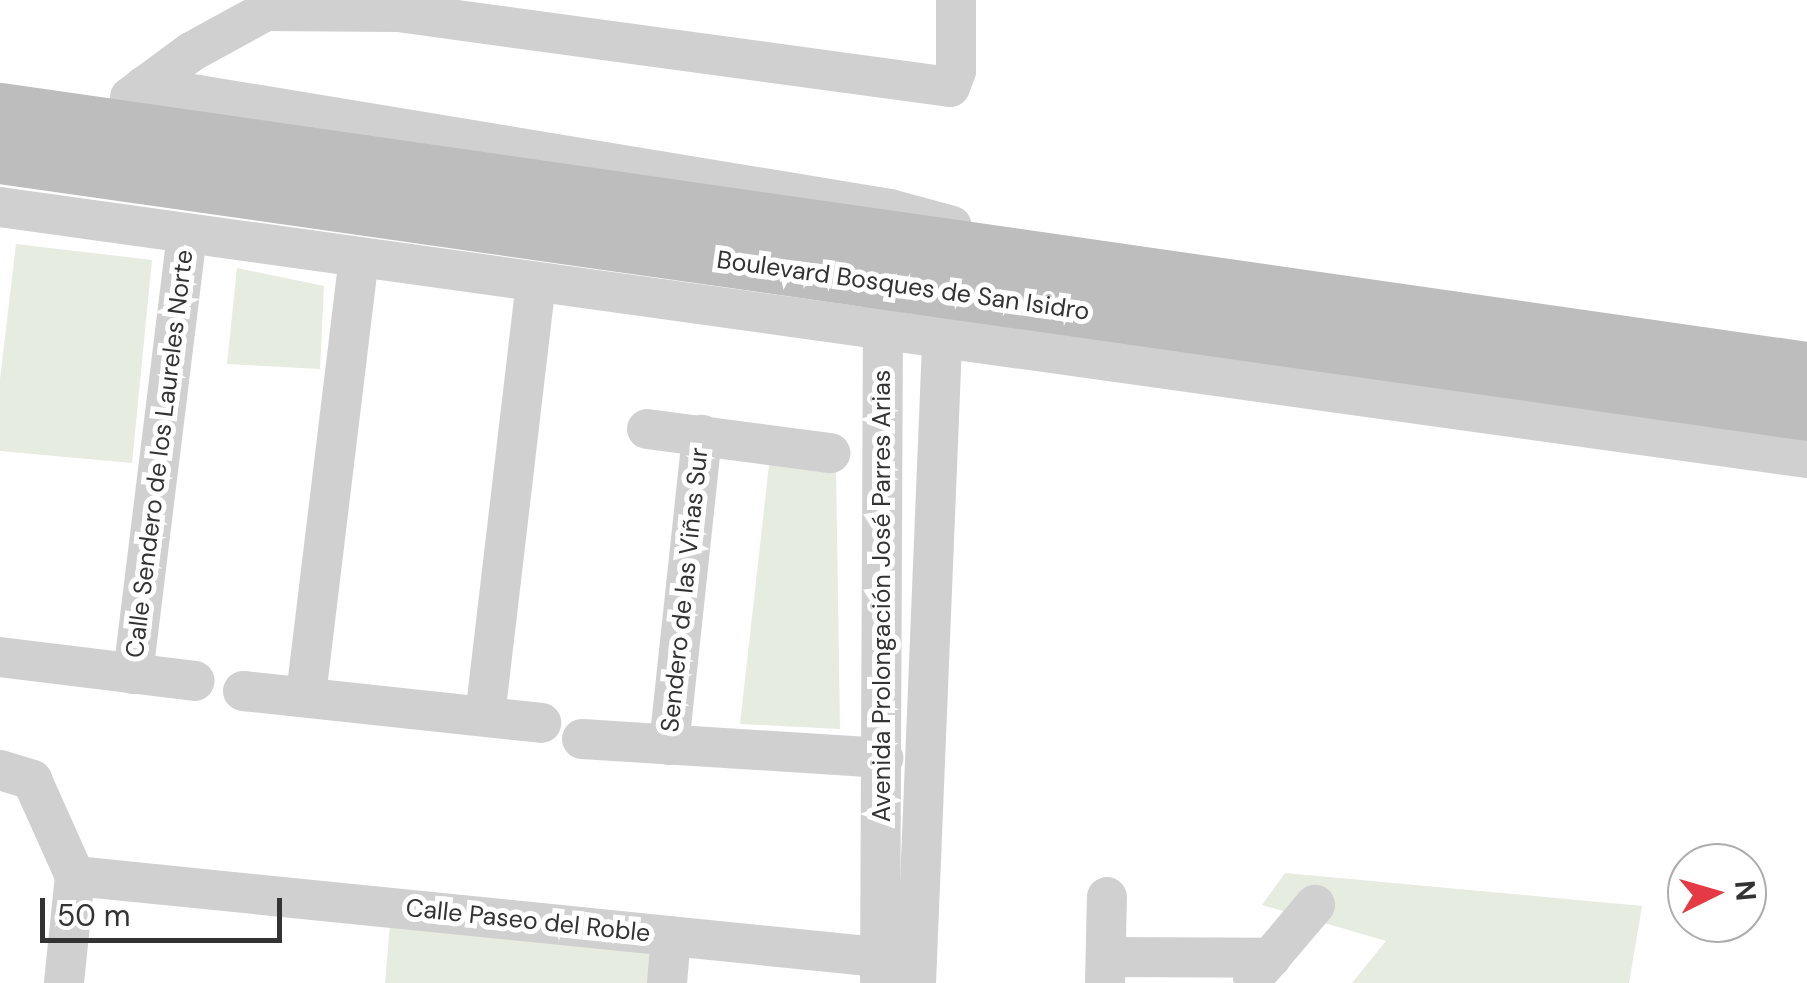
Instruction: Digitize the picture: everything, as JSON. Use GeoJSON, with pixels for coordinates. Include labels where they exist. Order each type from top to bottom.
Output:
{"type":"FeatureCollection","features":[{"type":"Feature","properties":{"kind":"main road","name":"Boulevard Bosques de San Isidro"},"geometry":{"type":"LineString","coordinates":[[0,110],[886,267]]}},
{"type":"Feature","properties":{"kind":"main road","name":"Boulevard Bosques de San Isidro"},"geometry":{"type":"LineString","coordinates":[[0,198],[955,272],[1807,369]]}},
{"type":"Feature","properties":{"kind":"main road","name":"Boulevard Bosques de San Isidro"},"geometry":{"type":"LineString","coordinates":[[955,272],[1807,413]]}},
{"type":"Feature","properties":{"kind":"street"},"geometry":{"type":"LineString","coordinates":[[95,124],[144,86],[273,6],[398,12],[950,86],[956,0]]}},
{"type":"Feature","properties":{"kind":"street","name":"Boulevard Bosques de San Isidro"},"geometry":{"type":"LineString","coordinates":[[144,86],[886,267]]}},
{"type":"Feature","properties":{"kind":"street","name":"Boulevard Bosques de San Isidro"},"geometry":{"type":"LineString","coordinates":[[0,198],[187,234],[536,284],[886,267],[955,272],[1807,458]]}},
{"type":"Feature","properties":{"kind":"street","name":"Calle Sendero de los Laureles Norte"},"geometry":{"type":"LineString","coordinates":[[133,674],[187,234]]}},
{"type":"Feature","properties":{"kind":"street"},"geometry":{"type":"LineString","coordinates":[[306,695],[359,258]]}},
{"type":"Feature","properties":{"kind":"street","name":"Avenida Prolongación José Parres Arias"},"geometry":{"type":"LineString","coordinates":[[886,267],[883,758],[898,971]]}},
{"type":"Feature","properties":{"kind":"street","name":"Avenida Prolongación José Parres Arias"},"geometry":{"type":"LineString","coordinates":[[898,971],[955,272]]}},
{"type":"Feature","properties":{"kind":"street"},"geometry":{"type":"LineString","coordinates":[[485,716],[536,284]]}},
{"type":"Feature","properties":{"kind":"street"},"geometry":{"type":"LineString","coordinates":[[647,429],[830,453]]}},
{"type":"Feature","properties":{"kind":"street","name":"Sendero de las Viñas Sur"},"geometry":{"type":"LineString","coordinates":[[669,745],[702,435]]}},
{"type":"Feature","properties":{"kind":"street"},"geometry":{"type":"LineString","coordinates":[[0,657],[195,681]]}},
{"type":"Feature","properties":{"kind":"street"},"geometry":{"type":"LineString","coordinates":[[243,692],[306,695],[541,723]]}},
{"type":"Feature","properties":{"kind":"street"},"geometry":{"type":"LineString","coordinates":[[582,738],[883,758]]}},
{"type":"Feature","properties":{"kind":"street"},"geometry":{"type":"LineString","coordinates":[[0,770],[32,780],[75,876],[64,983]]}},
{"type":"Feature","properties":{"kind":"street","name":"Calle Paseo del Roble"},"geometry":{"type":"LineString","coordinates":[[75,876],[672,936],[898,971]]}},
{"type":"Feature","properties":{"kind":"street"},"geometry":{"type":"LineString","coordinates":[[1107,898],[1106,970],[1260,971],[1315,904]]}},
{"type":"Feature","properties":{"kind":"street","name":"Calle Paseo del Roble"},"geometry":{"type":"LineString","coordinates":[[668,983],[672,936]]}},
{"type":"Feature","properties":{"kind":"shaded area"},"geometry":{"type":"Polygon","coordinates":[[[16,244],[152,260],[132,463],[0,451],[0,379],[16,244]]]}},
{"type":"Feature","properties":{"kind":"shaded area"},"geometry":{"type":"Polygon","coordinates":[[[237,268],[324,286],[320,369],[227,364],[237,268]]]}},
{"type":"Feature","properties":{"kind":"shaded area"},"geometry":{"type":"Polygon","coordinates":[[[769,465],[836,467],[840,729],[740,724],[769,465]]]}},
{"type":"Feature","properties":{"kind":"shaded area"},"geometry":{"type":"Polygon","coordinates":[[[1285,873],[1642,906],[1629,983],[1352,983],[1386,941],[1262,905],[1285,873]]]}},
{"type":"Feature","properties":{"kind":"shaded area"},"geometry":{"type":"Polygon","coordinates":[[[391,911],[659,941],[657,983],[385,983],[391,911]]]}}]}
